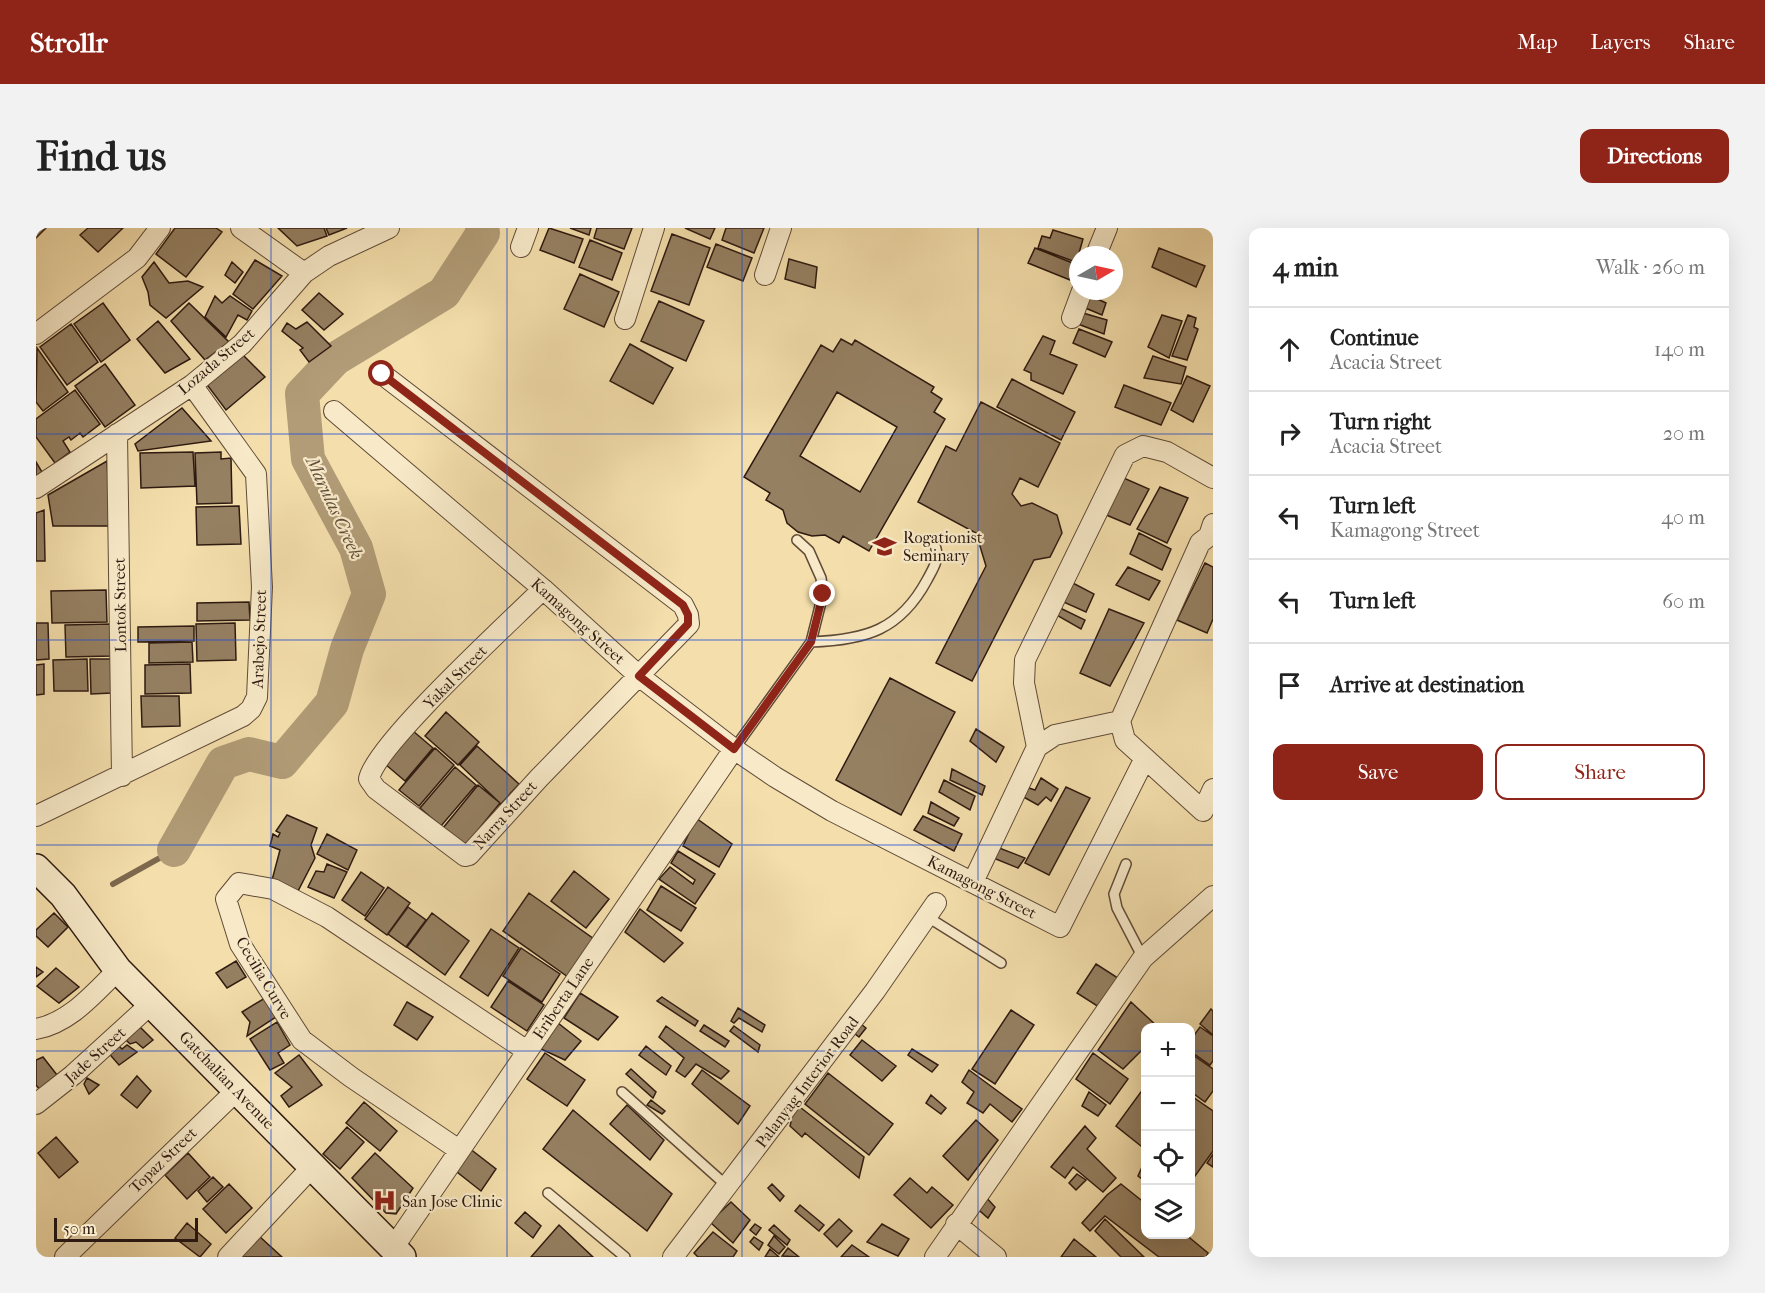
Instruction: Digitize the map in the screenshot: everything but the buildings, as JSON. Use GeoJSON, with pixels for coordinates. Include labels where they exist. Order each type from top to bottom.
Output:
{"type":"FeatureCollection","features":[{"type":"Feature","properties":{"kind":"street"},"geometry":{"type":"LineString","coordinates":[[36,334],[137,258],[160,228]]}},
{"type":"Feature","properties":{"kind":"street"},"geometry":{"type":"LineString","coordinates":[[241,228],[304,273]]}},
{"type":"Feature","properties":{"kind":"street","name":"Lozada Street"},"geometry":{"type":"LineString","coordinates":[[36,488],[192,385],[242,344],[304,273],[329,256],[389,228]]}},
{"type":"Feature","properties":{"kind":"street"},"geometry":{"type":"LineString","coordinates":[[521,248],[528,228]]}},
{"type":"Feature","properties":{"kind":"street"},"geometry":{"type":"LineString","coordinates":[[625,319],[654,228]]}},
{"type":"Feature","properties":{"kind":"street"},"geometry":{"type":"LineString","coordinates":[[765,275],[780,228]]}},
{"type":"Feature","properties":{"kind":"street"},"geometry":{"type":"LineString","coordinates":[[1100,246],[1107,228]]}},
{"type":"Feature","properties":{"kind":"street"},"geometry":{"type":"LineString","coordinates":[[1072,318],[1079,300]]}},
{"type":"Feature","properties":{"kind":"street"},"geometry":{"type":"LineString","coordinates":[[382,374],[683,605],[688,615],[688,624],[639,676]]}},
{"type":"Feature","properties":{"kind":"street","name":"Arabejo Street"},"geometry":{"type":"LineString","coordinates":[[36,816],[243,716],[251,709],[257,697],[262,587],[256,474],[192,385]]}},
{"type":"Feature","properties":{"kind":"street","name":"Kamagong Street"},"geometry":{"type":"LineString","coordinates":[[334,411],[543,589],[639,676],[734,749],[832,811],[1060,927],[1145,758]]}},
{"type":"Feature","properties":{"kind":"street","name":"Lontok Street"},"geometry":{"type":"LineString","coordinates":[[117,434],[122,776]]}},
{"type":"Feature","properties":{"kind":"street"},"geometry":{"type":"LineString","coordinates":[[1037,747],[1024,683],[1024,660],[1125,455],[1143,446],[1167,452],[1213,478]]}},
{"type":"Feature","properties":{"kind":"street"},"geometry":{"type":"LineString","coordinates":[[1212,533],[1200,543],[1120,721],[1125,740],[1203,811],[1213,789]]}},
{"type":"Feature","properties":{"kind":"street","name":"Yakal Street"},"geometry":{"type":"LineString","coordinates":[[371,768],[399,733],[543,589]]}},
{"type":"Feature","properties":{"kind":"street","name":"Narra Street"},"geometry":{"type":"LineString","coordinates":[[371,768],[369,779],[376,789],[460,854],[469,855],[539,778],[639,676]]}},
{"type":"Feature","properties":{"kind":"street"},"geometry":{"type":"LineString","coordinates":[[973,882],[1037,747],[1055,735],[1120,721]]}},
{"type":"Feature","properties":{"kind":"street","name":"Eriberta Lane"},"geometry":{"type":"LineString","coordinates":[[397,1252],[459,1150],[734,749]]}},
{"type":"Feature","properties":{"kind":"street","name":"Gatchalian Avenue"},"geometry":{"type":"LineString","coordinates":[[36,851],[47,863],[63,895]]}},
{"type":"Feature","properties":{"kind":"street","name":"Gatchalian Avenue"},"geometry":{"type":"LineString","coordinates":[[36,868],[63,895],[118,970],[397,1252]]}},
{"type":"Feature","properties":{"kind":"street","name":"Cecilia Curve"},"geometry":{"type":"LineString","coordinates":[[459,1150],[351,1077],[302,1040],[240,944],[226,899],[239,884],[273,889],[327,917],[527,1052]]}},
{"type":"Feature","properties":{"kind":"street"},"geometry":{"type":"LineString","coordinates":[[935,1257],[1143,958],[1213,896]]}},
{"type":"Feature","properties":{"kind":"street","name":"Palanyag Interior Road"},"geometry":{"type":"LineString","coordinates":[[673,1257],[875,991],[931,910]]}},
{"type":"Feature","properties":{"kind":"street"},"geometry":{"type":"LineString","coordinates":[[36,1029],[51,1027],[80,1008],[118,970]]}},
{"type":"Feature","properties":{"kind":"street","name":"Jade Street"},"geometry":{"type":"LineString","coordinates":[[36,1104],[73,1075],[152,1003]]}},
{"type":"Feature","properties":{"kind":"street","name":"Topaz Street"},"geometry":{"type":"LineString","coordinates":[[65,1257],[237,1090]]}},
{"type":"Feature","properties":{"kind":"street"},"geometry":{"type":"LineString","coordinates":[[228,1257],[312,1167]]}},
{"type":"Feature","properties":{"kind":"street"},"geometry":{"type":"LineString","coordinates":[[956,1224],[996,1257]]}},
{"type":"Feature","properties":{"kind":"lane"},"geometry":{"type":"LineString","coordinates":[[734,749],[811,642],[823,594],[821,578],[809,551],[797,540]]}},
{"type":"Feature","properties":{"kind":"lane"},"geometry":{"type":"LineString","coordinates":[[811,642],[850,640],[888,625],[907,611],[937,561],[936,545]]}},
{"type":"Feature","properties":{"kind":"lane"},"geometry":{"type":"LineString","coordinates":[[1126,864],[1114,894],[1143,958]]}},
{"type":"Feature","properties":{"kind":"lane"},"geometry":{"type":"LineString","coordinates":[[931,910],[1001,963]]}},
{"type":"Feature","properties":{"kind":"lane"},"geometry":{"type":"LineString","coordinates":[[622,1092],[728,1186]]}},
{"type":"Feature","properties":{"kind":"lane"},"geometry":{"type":"LineString","coordinates":[[548,1193],[625,1257]]}},
{"type":"Feature","properties":{"kind":"waterway","name":"Marulas Creek"},"geometry":{"type":"LineString","coordinates":[[174,850],[223,763],[249,754],[282,762],[332,703],[347,649],[369,594],[356,548],[308,459],[302,394],[335,359],[444,293],[483,233],[482,228]]}},
{"type":"Feature","properties":{"kind":"waterway","name":"Marulas Creek"},"geometry":{"type":"LineString","coordinates":[[113,884],[174,850]]}},
{"type":"Feature","properties":{"kind":"place","name":"Rogationist Seminary"},"geometry":{"type":"Point","coordinates":[885,546]}},
{"type":"Feature","properties":{"kind":"place","name":"San Jose Clinic"},"geometry":{"type":"Point","coordinates":[384,1201]}},
{"type":"Feature","properties":{"kind":"route"},"geometry":{"type":"LineString","coordinates":[[382,374],[543,500],[683,605],[688,615],[688,624],[639,676],[734,749],[811,642],[823,594]]}}]}
